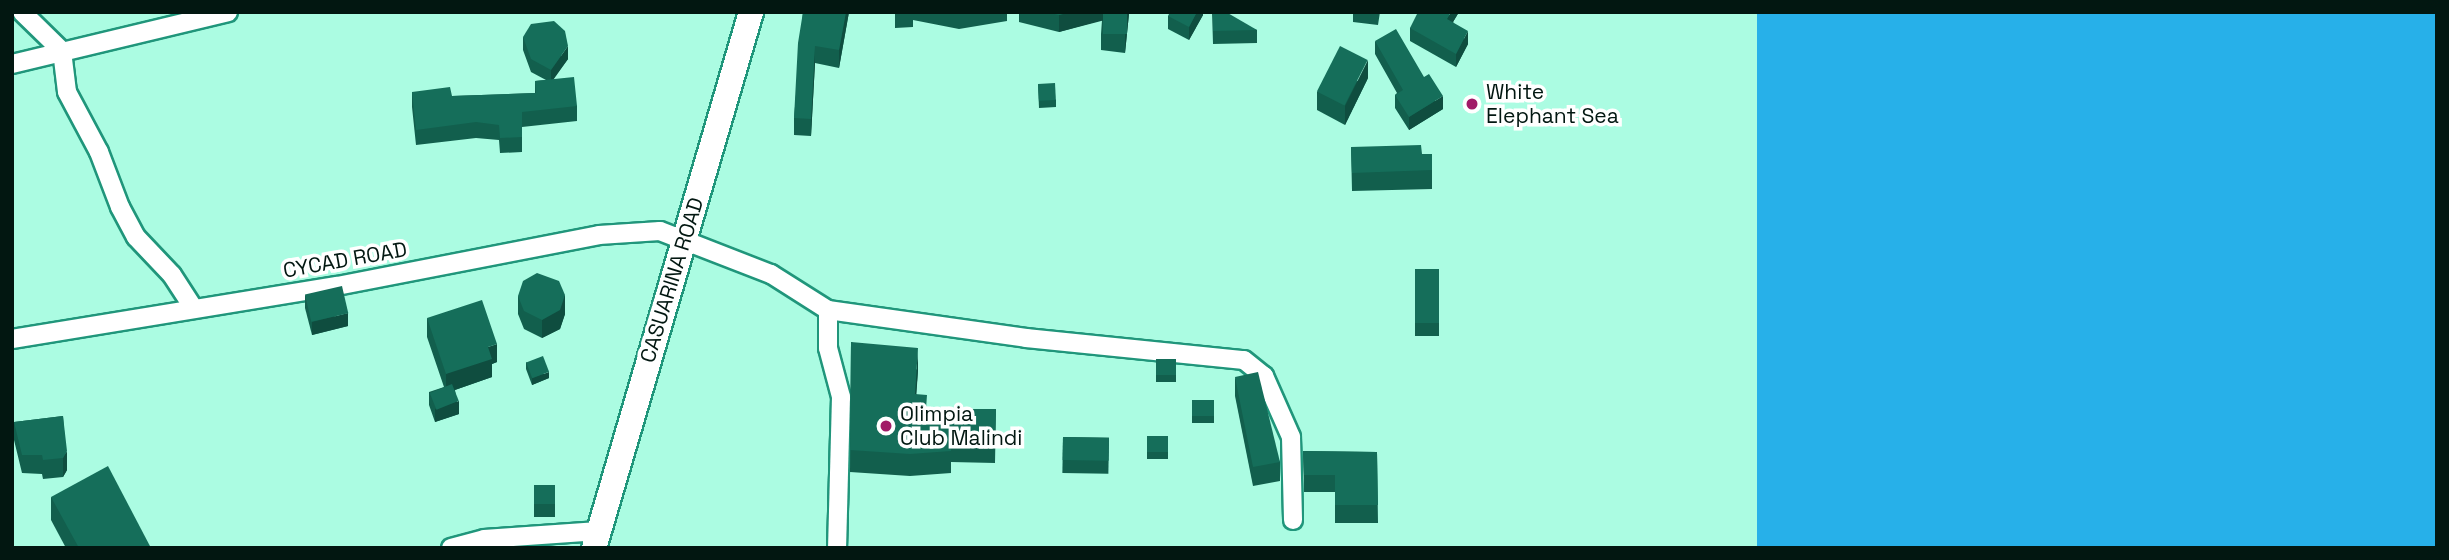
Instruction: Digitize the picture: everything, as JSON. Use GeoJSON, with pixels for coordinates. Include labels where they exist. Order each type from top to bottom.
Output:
{"type":"FeatureCollection","features":[{"type":"Feature","properties":{"kind":"street"},"geometry":{"type":"LineString","coordinates":[[22,12],[62,51],[67,92],[99,152],[120,208],[136,237],[193,307]]}},
{"type":"Feature","properties":{"kind":"street"},"geometry":{"type":"LineString","coordinates":[[12,64],[228,12]]}},
{"type":"Feature","properties":{"kind":"street","name":"CASUARINA ROAD"},"geometry":{"type":"LineString","coordinates":[[596,540],[751,12]]}},
{"type":"Feature","properties":{"kind":"street","name":"CYCAD ROAD"},"geometry":{"type":"LineString","coordinates":[[12,339],[193,307],[337,286],[599,235],[660,231],[772,274],[828,310]]}},
{"type":"Feature","properties":{"kind":"street"},"geometry":{"type":"LineString","coordinates":[[837,548],[841,397],[828,348],[828,310],[1026,338],[1244,360],[1264,376],[1291,436],[1293,520]]}},
{"type":"Feature","properties":{"kind":"street"},"geometry":{"type":"LineString","coordinates":[[451,548],[484,540],[596,540]]}},
{"type":"Feature","properties":{"kind":"water"},"geometry":{"type":"Polygon","coordinates":[[[1757,12],[2437,12],[2437,548],[1757,548],[1757,12]]]}},
{"type":"Feature","properties":{"kind":"building"},"geometry":{"type":"Polygon","coordinates":[[[803,12],[846,12],[839,50],[815,46],[811,119],[794,118],[798,43],[803,12]]]}},
{"type":"Feature","properties":{"kind":"building"},"geometry":{"type":"Polygon","coordinates":[[[1046,12],[1071,12],[1059,15],[1046,12]]]}},
{"type":"Feature","properties":{"kind":"building"},"geometry":{"type":"Polygon","coordinates":[[[1103,12],[1127,12],[1127,34],[1103,34],[1103,12]]]}},
{"type":"Feature","properties":{"kind":"building"},"geometry":{"type":"Polygon","coordinates":[[[1170,12],[1197,12],[1189,27],[1168,16],[1170,12]]]}},
{"type":"Feature","properties":{"kind":"building"},"geometry":{"type":"Polygon","coordinates":[[[1213,12],[1226,12],[1257,30],[1213,31],[1213,12]]]}},
{"type":"Feature","properties":{"kind":"building"},"geometry":{"type":"Polygon","coordinates":[[[1418,12],[1451,12],[1447,19],[1468,31],[1456,54],[1410,28],[1418,12]]]}},
{"type":"Feature","properties":{"kind":"building"},"geometry":{"type":"Polygon","coordinates":[[[554,21],[565,31],[568,46],[551,70],[531,59],[523,37],[531,24],[554,21]]]}},
{"type":"Feature","properties":{"kind":"building"},"geometry":{"type":"Polygon","coordinates":[[[1396,29],[1424,77],[1429,74],[1443,96],[1409,117],[1395,95],[1403,90],[1375,41],[1396,29]]]}},
{"type":"Feature","properties":{"kind":"building"},"geometry":{"type":"Polygon","coordinates":[[[1340,46],[1368,60],[1344,106],[1317,91],[1340,46]]]}},
{"type":"Feature","properties":{"kind":"building"},"geometry":{"type":"Polygon","coordinates":[[[574,77],[577,106],[522,112],[522,137],[500,138],[499,125],[476,122],[416,130],[412,92],[450,87],[452,96],[536,93],[535,81],[574,77]]]}},
{"type":"Feature","properties":{"kind":"building"},"geometry":{"type":"Polygon","coordinates":[[[1055,83],[1056,100],[1039,101],[1038,84],[1055,83]]]}},
{"type":"Feature","properties":{"kind":"building"},"geometry":{"type":"Polygon","coordinates":[[[1421,145],[1422,154],[1432,154],[1432,170],[1352,173],[1351,147],[1421,145]]]}},
{"type":"Feature","properties":{"kind":"building"},"geometry":{"type":"Polygon","coordinates":[[[1415,269],[1439,269],[1439,323],[1415,323],[1415,269]]]}},
{"type":"Feature","properties":{"kind":"building"},"geometry":{"type":"Polygon","coordinates":[[[537,273],[559,281],[565,295],[560,310],[542,320],[524,311],[518,296],[523,281],[537,273]]]}},
{"type":"Feature","properties":{"kind":"building"},"geometry":{"type":"Polygon","coordinates":[[[342,286],[348,313],[311,322],[305,295],[342,286]]]}},
{"type":"Feature","properties":{"kind":"building"},"geometry":{"type":"Polygon","coordinates":[[[482,300],[497,344],[488,347],[492,359],[446,374],[427,318],[482,300]]]}},
{"type":"Feature","properties":{"kind":"building"},"geometry":{"type":"Polygon","coordinates":[[[851,342],[918,348],[915,394],[927,395],[926,409],[996,409],[995,441],[951,440],[951,451],[910,454],[850,450],[851,342]]]}},
{"type":"Feature","properties":{"kind":"building"},"geometry":{"type":"Polygon","coordinates":[[[543,356],[549,372],[532,378],[526,362],[543,356]]]}},
{"type":"Feature","properties":{"kind":"building"},"geometry":{"type":"Polygon","coordinates":[[[1156,359],[1176,359],[1176,375],[1156,375],[1156,359]]]}},
{"type":"Feature","properties":{"kind":"building"},"geometry":{"type":"Polygon","coordinates":[[[1258,372],[1280,462],[1253,467],[1235,377],[1258,372]]]}},
{"type":"Feature","properties":{"kind":"building"},"geometry":{"type":"Polygon","coordinates":[[[452,384],[459,401],[436,410],[430,393],[452,384]]]}},
{"type":"Feature","properties":{"kind":"building"},"geometry":{"type":"Polygon","coordinates":[[[1192,400],[1214,400],[1214,416],[1192,416],[1192,400]]]}},
{"type":"Feature","properties":{"kind":"building"},"geometry":{"type":"Polygon","coordinates":[[[63,416],[67,451],[63,458],[43,460],[42,455],[22,455],[14,422],[63,416]]]}},
{"type":"Feature","properties":{"kind":"building"},"geometry":{"type":"Polygon","coordinates":[[[1147,436],[1168,436],[1168,452],[1147,452],[1147,436]]]}},
{"type":"Feature","properties":{"kind":"building"},"geometry":{"type":"Polygon","coordinates":[[[1063,437],[1109,438],[1109,461],[1063,460],[1063,437]]]}},
{"type":"Feature","properties":{"kind":"building"},"geometry":{"type":"Polygon","coordinates":[[[1303,451],[1377,452],[1378,505],[1335,505],[1335,475],[1304,475],[1303,451]]]}},
{"type":"Feature","properties":{"kind":"building"},"geometry":{"type":"Polygon","coordinates":[[[108,466],[151,548],[79,548],[51,497],[108,466]]]}},
{"type":"Feature","properties":{"kind":"building"},"geometry":{"type":"Polygon","coordinates":[[[534,485],[555,485],[555,504],[534,504],[534,485]]]}},
{"type":"Feature","properties":{"kind":"place","name":"White Elephant Sea"},"geometry":{"type":"Point","coordinates":[1472,104]}},
{"type":"Feature","properties":{"kind":"place","name":"Olimpia Club Malindi"},"geometry":{"type":"Point","coordinates":[886,426]}}]}
